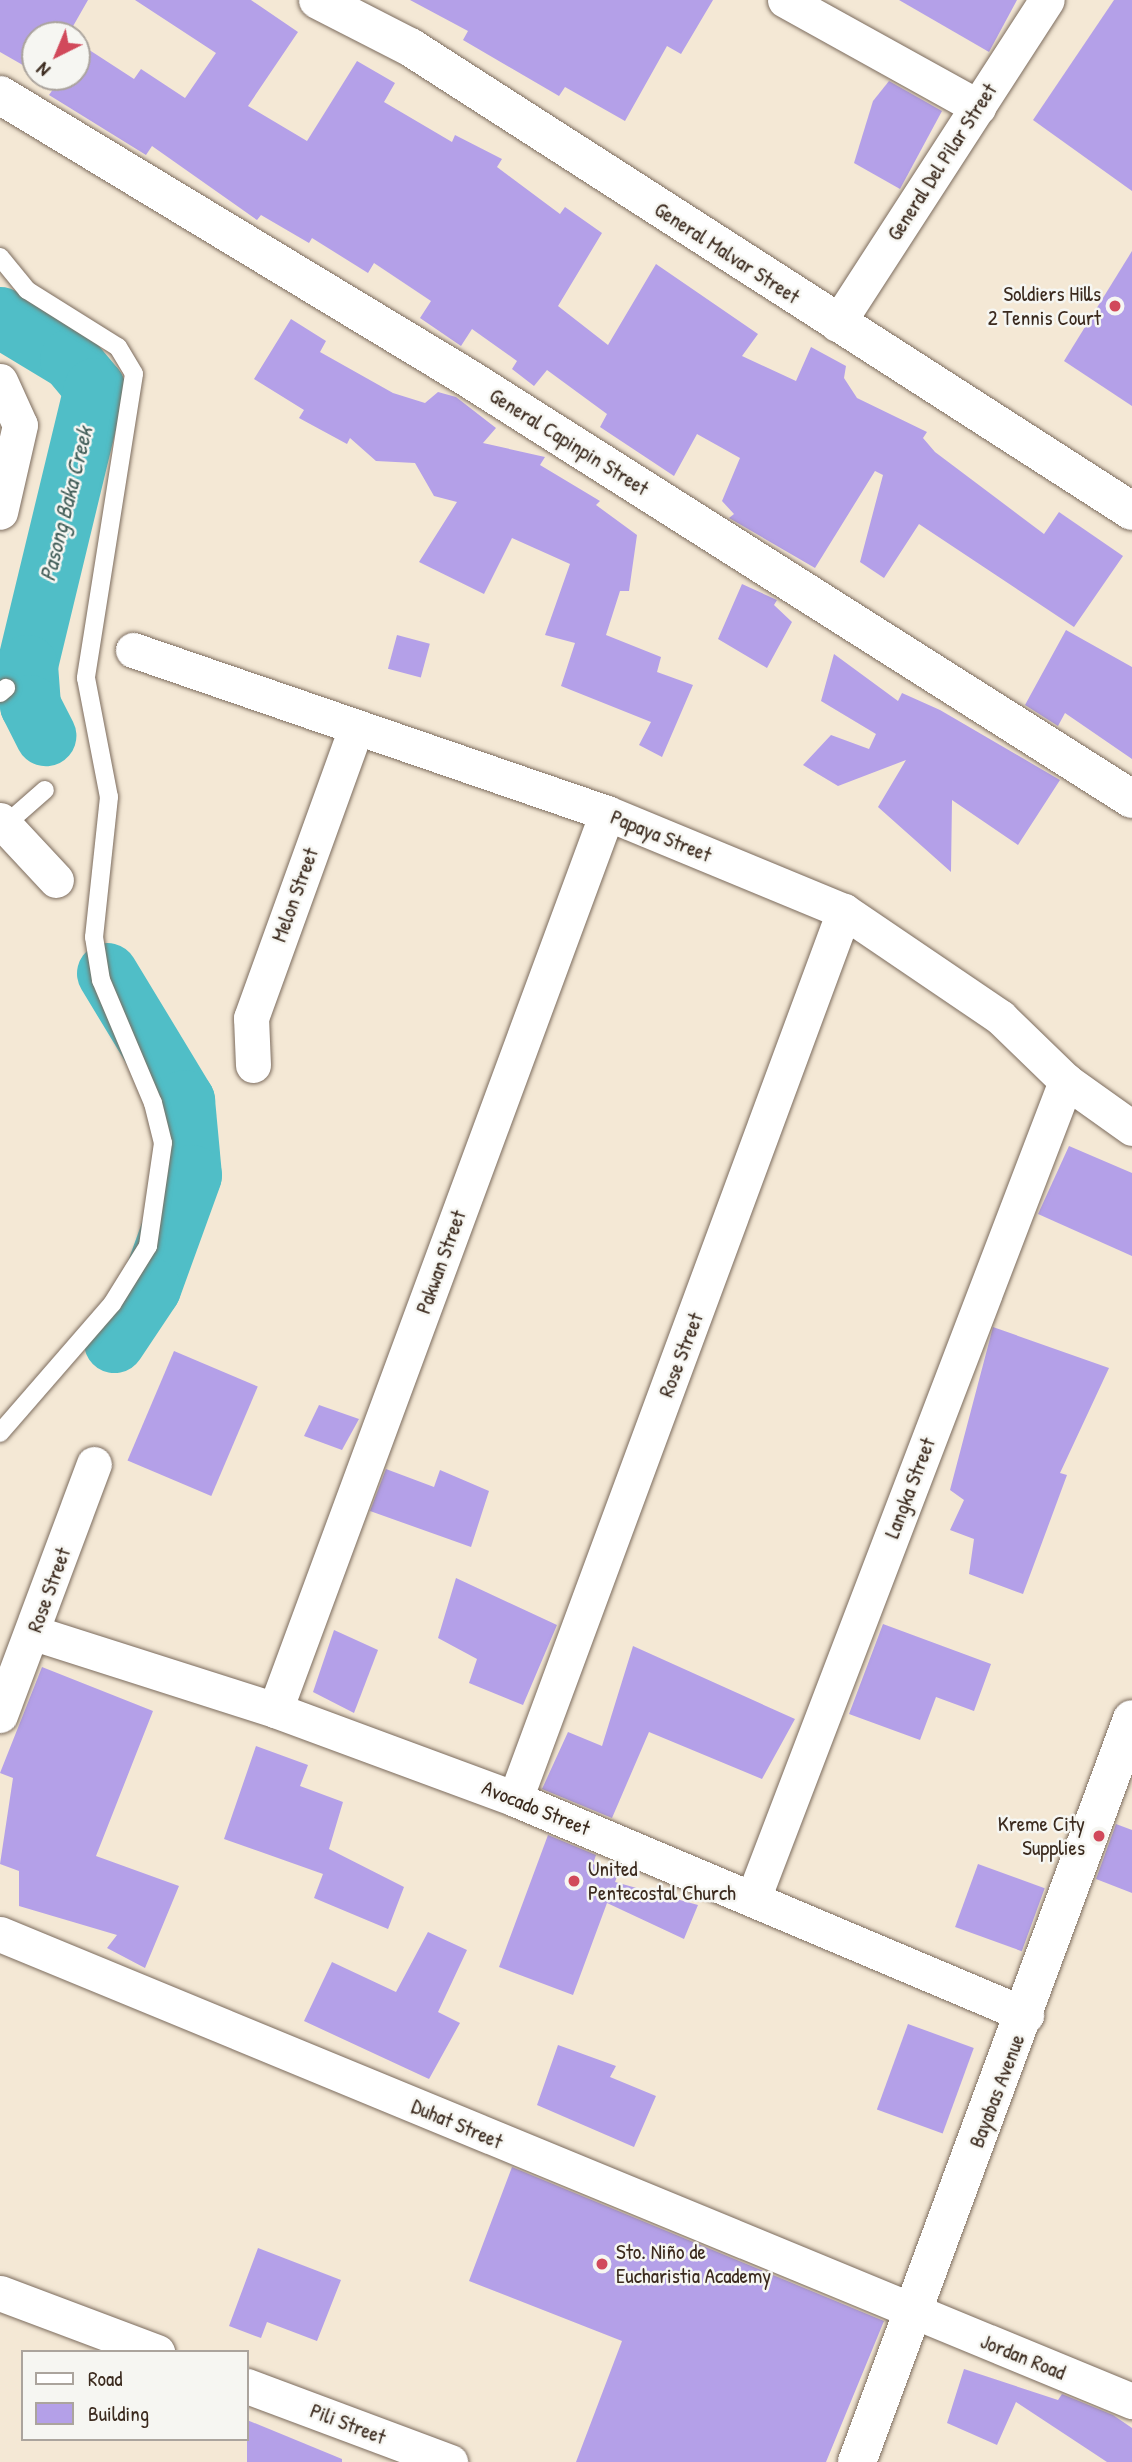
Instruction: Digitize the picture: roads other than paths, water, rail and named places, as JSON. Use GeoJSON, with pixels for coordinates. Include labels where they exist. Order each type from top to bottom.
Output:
{"type":"FeatureCollection","features":[{"type":"Feature","properties":{"kind":"street","name":"General Malvar Street"},"geometry":{"type":"LineString","coordinates":[[318,0],[410,47],[837,324],[1132,511]]}},
{"type":"Feature","properties":{"kind":"street"},"geometry":{"type":"LineString","coordinates":[[785,0],[978,107]]}},
{"type":"Feature","properties":{"kind":"street","name":"General Del Pilar Street"},"geometry":{"type":"LineString","coordinates":[[837,324],[1047,0]]}},
{"type":"Feature","properties":{"kind":"street","name":"General Capinpin Street"},"geometry":{"type":"LineString","coordinates":[[0,95],[468,378],[1132,799]]}},
{"type":"Feature","properties":{"kind":"street"},"geometry":{"type":"LineString","coordinates":[[0,381],[10,434],[0,512]]}},
{"type":"Feature","properties":{"kind":"street","name":"Papaya Street"},"geometry":{"type":"LineString","coordinates":[[133,650],[607,813],[844,911],[1000,1017],[1066,1081],[1132,1128]]}},
{"type":"Feature","properties":{"kind":"street","name":"Melon Street"},"geometry":{"type":"LineString","coordinates":[[253,1065],[248,1037],[257,999],[356,728]]}},
{"type":"Feature","properties":{"kind":"street","name":"Pakwan Street"},"geometry":{"type":"LineString","coordinates":[[275,1710],[607,813]]}},
{"type":"Feature","properties":{"kind":"street"},"geometry":{"type":"LineString","coordinates":[[3,822],[56,880]]}},
{"type":"Feature","properties":{"kind":"street","name":"Rose Street"},"geometry":{"type":"LineString","coordinates":[[515,1799],[844,911]]}},
{"type":"Feature","properties":{"kind":"street","name":"Langka Street"},"geometry":{"type":"LineString","coordinates":[[754,1896],[1066,1081]]}},
{"type":"Feature","properties":{"kind":"street","name":"Rose Street"},"geometry":{"type":"LineString","coordinates":[[0,1715],[34,1633],[94,1464]]}},
{"type":"Feature","properties":{"kind":"street","name":"Avocado Street"},"geometry":{"type":"LineString","coordinates":[[34,1633],[275,1710],[515,1799],[754,1896],[1026,2015]]}},
{"type":"Feature","properties":{"kind":"street","name":"Bayabas Avenue"},"geometry":{"type":"LineString","coordinates":[[857,2462],[1026,2015],[1132,1719]]}},
{"type":"Feature","properties":{"kind":"street","name":"Duhat Street"},"geometry":{"type":"LineString","coordinates":[[0,1934],[913,2313]]}},
{"type":"Feature","properties":{"kind":"street"},"geometry":{"type":"LineString","coordinates":[[0,2293],[152,2350]]}},
{"type":"Feature","properties":{"kind":"street","name":"Jordan Road"},"geometry":{"type":"LineString","coordinates":[[913,2313],[1132,2401]]}},
{"type":"Feature","properties":{"kind":"street","name":"Pili Street"},"geometry":{"type":"LineString","coordinates":[[248,2386],[450,2462]]}},
{"type":"Feature","properties":{"kind":"lane"},"geometry":{"type":"LineString","coordinates":[[0,257],[26,290],[118,347],[134,374],[86,678],[109,797],[94,937],[101,979],[153,1103],[163,1143],[148,1247],[112,1304],[0,1433]]}},
{"type":"Feature","properties":{"kind":"lane"},"geometry":{"type":"LineString","coordinates":[[3,822],[45,790]]}},
{"type":"Feature","properties":{"kind":"waterway","name":"Pasong Baka Creek"},"geometry":{"type":"LineString","coordinates":[[0,317],[70,359],[94,388],[27,665],[30,705],[45,735]]}},
{"type":"Feature","properties":{"kind":"waterway","name":"Pasong Baka Creek"},"geometry":{"type":"LineString","coordinates":[[107,973],[184,1100],[191,1175],[150,1288],[114,1342]]}},
{"type":"Feature","properties":{"kind":"place","name":"Soldiers Hills 2 Tennis Court"},"geometry":{"type":"Point","coordinates":[1115,306]}},
{"type":"Feature","properties":{"kind":"place","name":"Kreme City Supplies"},"geometry":{"type":"Point","coordinates":[1099,1836]}},
{"type":"Feature","properties":{"kind":"place","name":"United Pentecostal Church"},"geometry":{"type":"Point","coordinates":[574,1881]}},
{"type":"Feature","properties":{"kind":"place","name":"Sto. Niño de Eucharistia Academy"},"geometry":{"type":"Point","coordinates":[602,2264]}}]}
